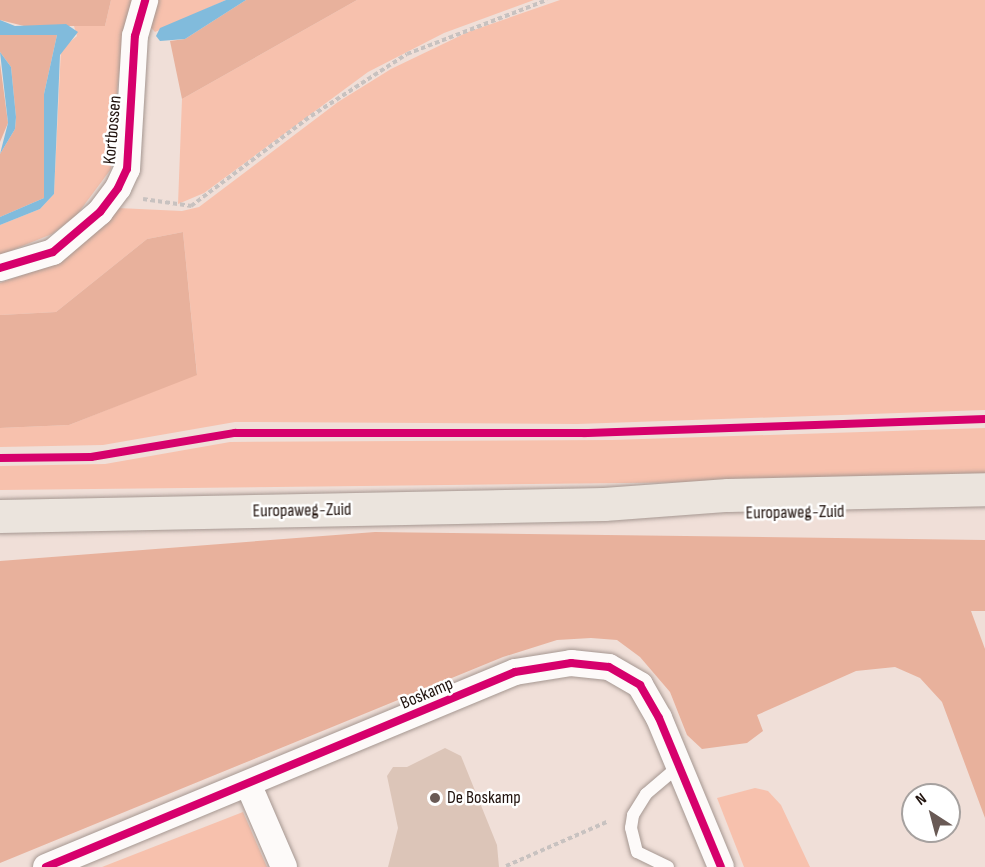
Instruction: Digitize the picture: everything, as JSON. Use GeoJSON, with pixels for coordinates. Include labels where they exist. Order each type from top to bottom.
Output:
{"type":"FeatureCollection","features":[{"type":"Feature","properties":{"kind":"main road","name":"Europaweg-Zuid"},"geometry":{"type":"LineString","coordinates":[[0,516],[604,504],[728,495],[985,489]]}},
{"type":"Feature","properties":{"kind":"main road","name":"Europaweg-Zuid"},"geometry":{"type":"LineString","coordinates":[[604,504],[734,514],[985,511]]}},
{"type":"Feature","properties":{"kind":"street","name":"Kortbossen"},"geometry":{"type":"LineString","coordinates":[[0,268],[52,252],[100,212],[118,188],[127,169],[135,36],[145,0]]}},
{"type":"Feature","properties":{"kind":"street","name":"Boskamp"},"geometry":{"type":"LineString","coordinates":[[46,867],[249,786],[515,672],[570,663],[609,667],[640,685],[679,766],[721,867]]}},
{"type":"Feature","properties":{"kind":"street"},"geometry":{"type":"LineString","coordinates":[[249,786],[284,867]]}},
{"type":"Feature","properties":{"kind":"lane"},"geometry":{"type":"LineString","coordinates":[[668,867],[637,852],[633,815],[646,794],[679,766]]}},
{"type":"Feature","properties":{"kind":"path"},"geometry":{"type":"LineString","coordinates":[[118,188],[154,203],[191,206],[311,116],[407,54],[547,0]]}},
{"type":"Feature","properties":{"kind":"path"},"geometry":{"type":"LineString","coordinates":[[506,866],[633,815]]}},
{"type":"Feature","properties":{"kind":"shaded area"},"geometry":{"type":"Polygon","coordinates":[[[0,0],[111,0],[105,26],[24,26],[0,20],[0,0]]]}},
{"type":"Feature","properties":{"kind":"shaded area"},"geometry":{"type":"Polygon","coordinates":[[[111,0],[133,0],[118,81],[111,169],[76,216],[52,234],[0,255],[0,225],[40,209],[54,194],[61,49],[77,36],[74,26],[105,26],[111,0]]]}},
{"type":"Feature","properties":{"kind":"shaded area"},"geometry":{"type":"Polygon","coordinates":[[[155,0],[226,0],[155,32],[148,24],[155,0]]]}},
{"type":"Feature","properties":{"kind":"shaded area"},"geometry":{"type":"Polygon","coordinates":[[[246,0],[357,0],[182,99],[170,41],[185,39],[246,0]]]}},
{"type":"Feature","properties":{"kind":"shaded area"},"geometry":{"type":"Polygon","coordinates":[[[357,0],[534,0],[444,33],[368,72],[204,193],[178,204],[182,99],[357,0]]]}},
{"type":"Feature","properties":{"kind":"shaded area"},"geometry":{"type":"Polygon","coordinates":[[[560,0],[985,0],[985,410],[577,424],[235,422],[103,445],[0,447],[0,428],[69,425],[197,374],[183,232],[147,239],[56,312],[0,315],[0,283],[57,263],[118,208],[182,211],[199,207],[338,102],[391,69],[468,32],[560,0]]]}},
{"type":"Feature","properties":{"kind":"shaded area"},"geometry":{"type":"Polygon","coordinates":[[[5,31],[57,35],[44,94],[44,198],[0,217],[0,154],[15,129],[16,117],[11,67],[0,52],[0,35],[5,31]]]}},
{"type":"Feature","properties":{"kind":"shaded area"},"geometry":{"type":"Polygon","coordinates":[[[0,63],[8,123],[0,142],[0,63]]]}},
{"type":"Feature","properties":{"kind":"shaded area"},"geometry":{"type":"Polygon","coordinates":[[[183,232],[197,375],[69,425],[0,428],[0,315],[56,312],[147,239],[183,232]]]}},
{"type":"Feature","properties":{"kind":"shaded area"},"geometry":{"type":"Polygon","coordinates":[[[985,428],[985,479],[0,490],[0,466],[105,464],[230,442],[612,440],[985,428]]]}},
{"type":"Feature","properties":{"kind":"shaded area"},"geometry":{"type":"Polygon","coordinates":[[[375,532],[985,540],[985,611],[971,611],[985,649],[985,818],[942,702],[920,678],[895,667],[856,671],[757,715],[763,731],[747,743],[702,749],[687,735],[670,692],[640,657],[617,640],[591,638],[557,640],[503,657],[0,863],[0,561],[375,532]]]}},
{"type":"Feature","properties":{"kind":"shaded area"},"geometry":{"type":"Polygon","coordinates":[[[755,788],[768,791],[781,805],[810,867],[744,867],[717,798],[755,788]]]}},
{"type":"Feature","properties":{"kind":"shaded area"},"geometry":{"type":"Polygon","coordinates":[[[243,812],[267,867],[102,867],[243,812]]]}},
{"type":"Feature","properties":{"kind":"water"},"geometry":{"type":"Polygon","coordinates":[[[226,0],[246,0],[185,39],[160,41],[156,36],[160,28],[226,0]]]}},
{"type":"Feature","properties":{"kind":"water"},"geometry":{"type":"Polygon","coordinates":[[[0,20],[15,26],[66,24],[78,32],[60,55],[54,194],[40,209],[0,225],[0,217],[44,198],[44,94],[57,35],[0,35],[0,20]]]}},
{"type":"Feature","properties":{"kind":"water"},"geometry":{"type":"Polygon","coordinates":[[[0,52],[11,67],[16,117],[15,129],[0,154],[8,123],[0,52]]]}},
{"type":"Feature","properties":{"kind":"building","name":"De Boskamp"},"geometry":{"type":"Polygon","coordinates":[[[445,748],[461,756],[497,845],[499,867],[388,867],[398,828],[387,776],[393,767],[407,767],[445,748]]]}},
{"type":"Feature","properties":{"kind":"cycle path"},"geometry":{"type":"LineString","coordinates":[[0,268],[53,252],[100,212],[118,188],[127,169],[135,36],[145,0]]}},
{"type":"Feature","properties":{"kind":"cycle path"},"geometry":{"type":"LineString","coordinates":[[0,458],[91,457],[235,433],[585,433],[985,419]]}},
{"type":"Feature","properties":{"kind":"cycle path"},"geometry":{"type":"LineString","coordinates":[[46,867],[515,672],[571,663],[609,667],[640,685],[659,718],[721,867]]}},
{"type":"Feature","properties":{"kind":"place","name":"De Boskamp"},"geometry":{"type":"Point","coordinates":[435,798]}}]}
